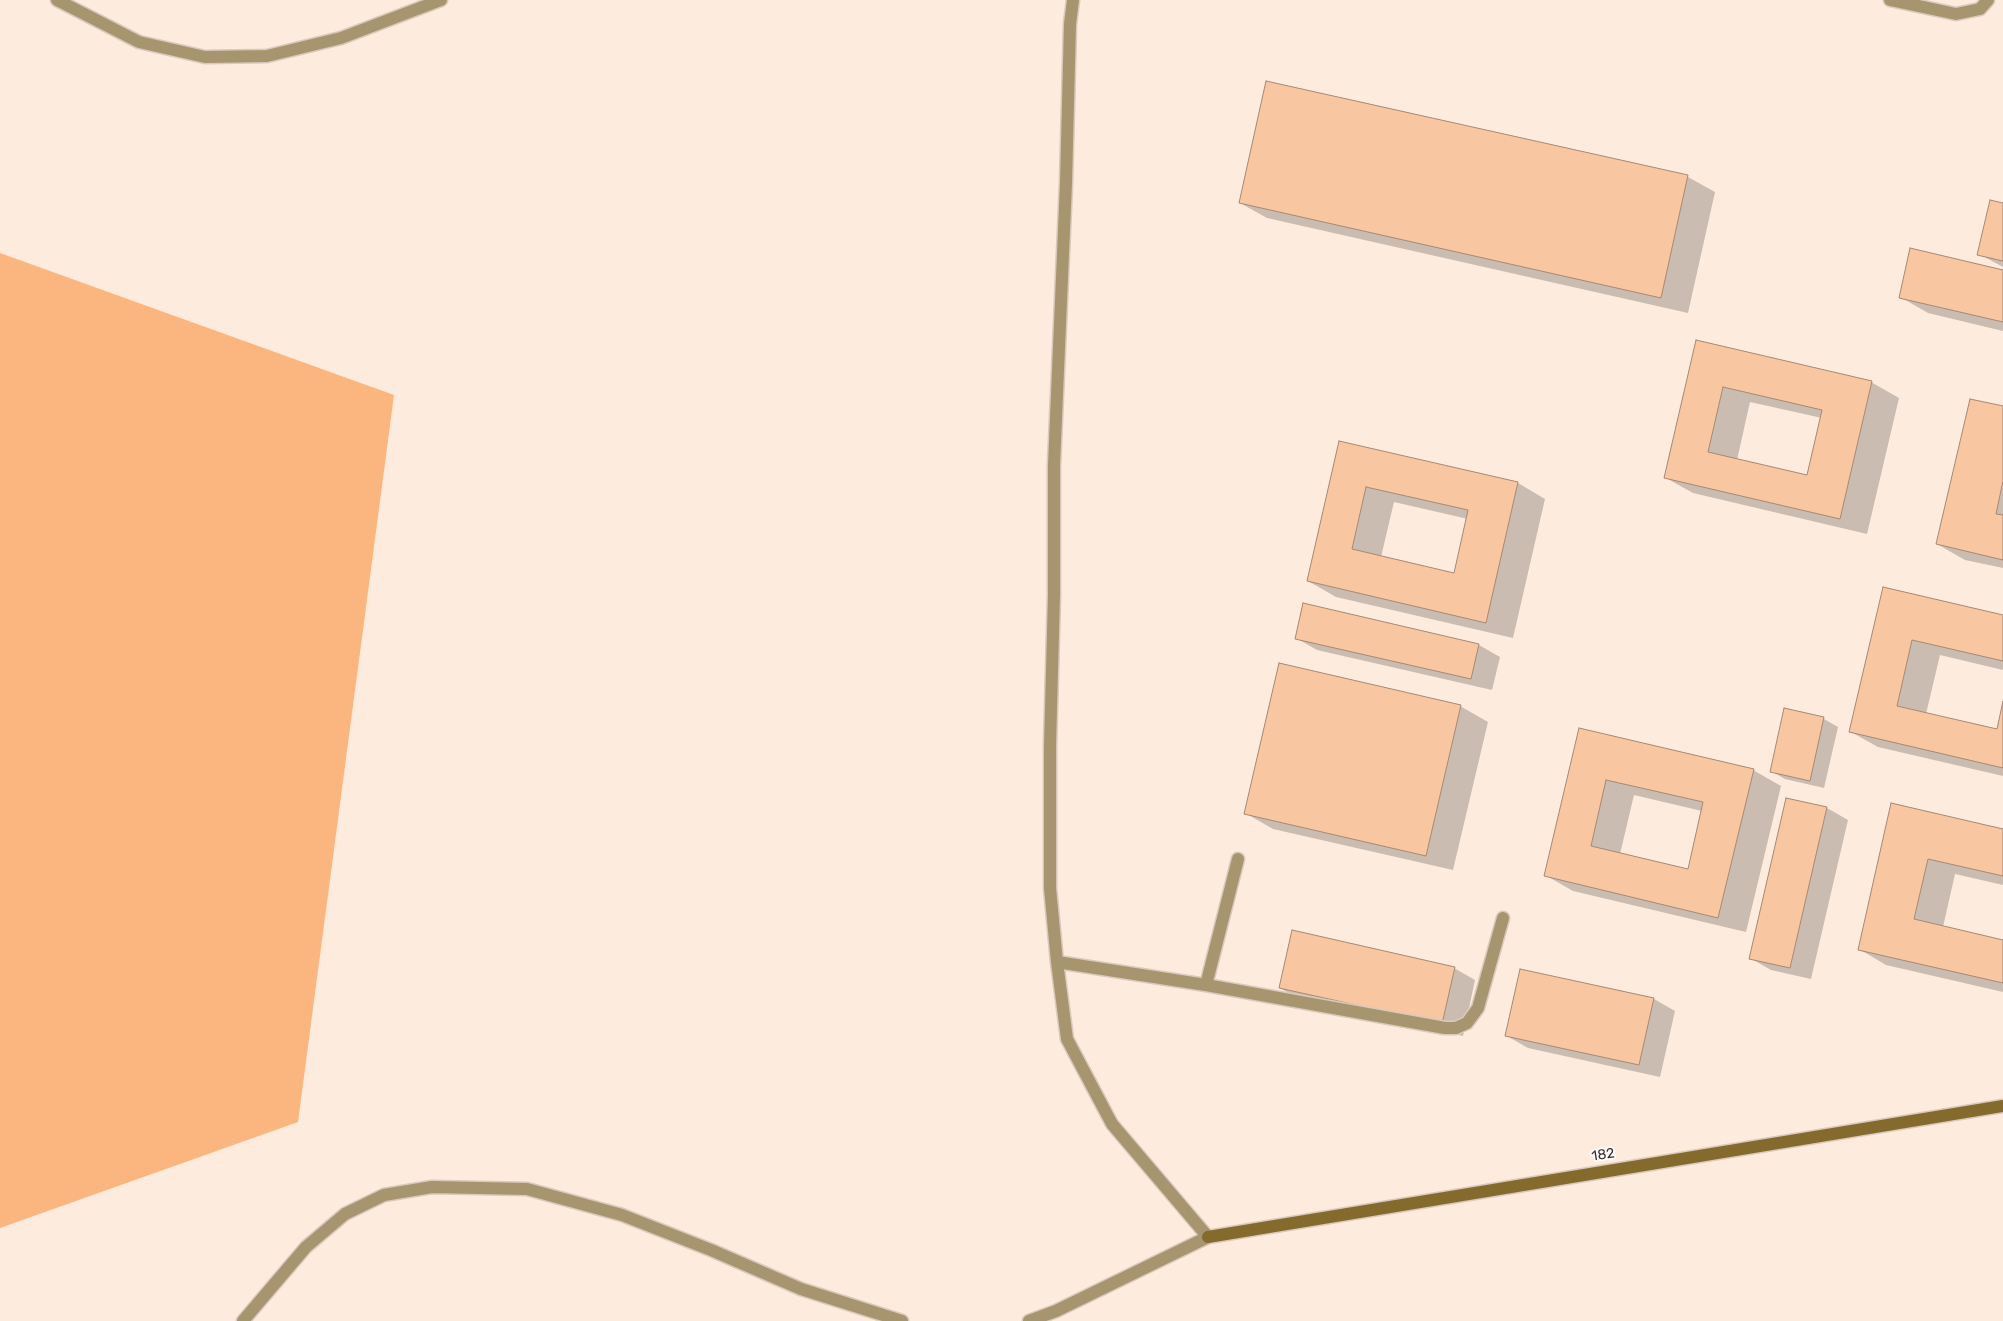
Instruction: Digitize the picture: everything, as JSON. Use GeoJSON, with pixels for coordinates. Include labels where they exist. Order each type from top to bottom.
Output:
{"type":"FeatureCollection","features":[{"type":"Feature","properties":{"kind":"street"},"geometry":{"type":"LineString","coordinates":[[57,0],[140,42],[205,57],[267,56],[341,38],[441,0]]}},
{"type":"Feature","properties":{"kind":"street"},"geometry":{"type":"LineString","coordinates":[[1029,1321],[1056,1312],[1208,1236],[1112,1124],[1067,1039],[1057,962],[1050,888],[1054,465],[1066,183],[1070,24],[1074,0]]}},
{"type":"Feature","properties":{"kind":"street"},"geometry":{"type":"LineString","coordinates":[[1890,0],[1956,14],[1980,9],[1988,0]]}},
{"type":"Feature","properties":{"kind":"street"},"geometry":{"type":"LineString","coordinates":[[1206,985],[1238,859]]}},
{"type":"Feature","properties":{"kind":"street"},"geometry":{"type":"LineString","coordinates":[[1057,962],[1206,985],[1435,1027],[1456,1028],[1467,1023],[1478,1008],[1503,918]]}},
{"type":"Feature","properties":{"kind":"street","name":"182"},"geometry":{"type":"LineString","coordinates":[[1208,1236],[2003,1106]]}},
{"type":"Feature","properties":{"kind":"street"},"geometry":{"type":"LineString","coordinates":[[243,1321],[306,1247],[345,1214],[384,1195],[432,1187],[528,1190],[622,1215],[711,1250],[801,1289],[902,1321]]}},
{"type":"Feature","properties":{"kind":"shaded area"},"geometry":{"type":"Polygon","coordinates":[[[0,253],[394,395],[298,1122],[0,1228],[0,253]]]}},
{"type":"Feature","properties":{"kind":"building"},"geometry":{"type":"Polygon","coordinates":[[[1266,81],[1688,175],[1661,298],[1239,203],[1266,81]]]}},
{"type":"Feature","properties":{"kind":"building"},"geometry":{"type":"Polygon","coordinates":[[[1990,200],[2003,203],[2003,261],[1977,255],[1990,200]]]}},
{"type":"Feature","properties":{"kind":"building"},"geometry":{"type":"Polygon","coordinates":[[[1910,248],[2003,270],[2003,322],[1899,298],[1910,248]]]}},
{"type":"Feature","properties":{"kind":"building"},"geometry":{"type":"Polygon","coordinates":[[[1696,340],[1872,381],[1840,519],[1664,478],[1696,340]],[[1723,387],[1708,452],[1807,475],[1822,410],[1723,387]]]}},
{"type":"Feature","properties":{"kind":"building"},"geometry":{"type":"Polygon","coordinates":[[[1970,399],[2003,406],[2003,481],[1996,514],[2003,515],[2003,560],[1936,544],[1970,399]]]}},
{"type":"Feature","properties":{"kind":"building"},"geometry":{"type":"Polygon","coordinates":[[[1339,441],[1518,482],[1486,623],[1307,581],[1339,441]],[[1366,487],[1352,549],[1454,573],[1468,510],[1366,487]]]}},
{"type":"Feature","properties":{"kind":"building"},"geometry":{"type":"Polygon","coordinates":[[[1883,587],[2003,615],[2003,661],[1912,640],[1897,706],[1997,729],[2003,701],[2003,768],[1849,732],[1883,587]]]}},
{"type":"Feature","properties":{"kind":"building"},"geometry":{"type":"Polygon","coordinates":[[[1303,603],[1479,644],[1471,679],[1295,639],[1303,603]]]}},
{"type":"Feature","properties":{"kind":"building"},"geometry":{"type":"Polygon","coordinates":[[[1279,663],[1461,705],[1426,856],[1244,814],[1279,663]]]}},
{"type":"Feature","properties":{"kind":"building"},"geometry":{"type":"Polygon","coordinates":[[[1784,708],[1824,717],[1810,781],[1770,772],[1784,708]]]}},
{"type":"Feature","properties":{"kind":"building"},"geometry":{"type":"Polygon","coordinates":[[[1579,728],[1754,769],[1718,918],[1544,876],[1579,728]],[[1606,780],[1591,846],[1688,869],[1703,802],[1606,780]]]}},
{"type":"Feature","properties":{"kind":"building"},"geometry":{"type":"Polygon","coordinates":[[[1786,798],[1827,807],[1790,968],[1749,959],[1786,798]]]}},
{"type":"Feature","properties":{"kind":"building"},"geometry":{"type":"Polygon","coordinates":[[[1891,803],[2003,829],[2003,876],[1928,859],[1914,919],[2003,940],[2003,983],[1858,950],[1891,803]]]}},
{"type":"Feature","properties":{"kind":"building"},"geometry":{"type":"Polygon","coordinates":[[[1292,930],[1455,967],[1442,1024],[1279,988],[1292,930]]]}},
{"type":"Feature","properties":{"kind":"building"},"geometry":{"type":"Polygon","coordinates":[[[1520,969],[1654,998],[1639,1065],[1505,1036],[1520,969]]]}}]}
